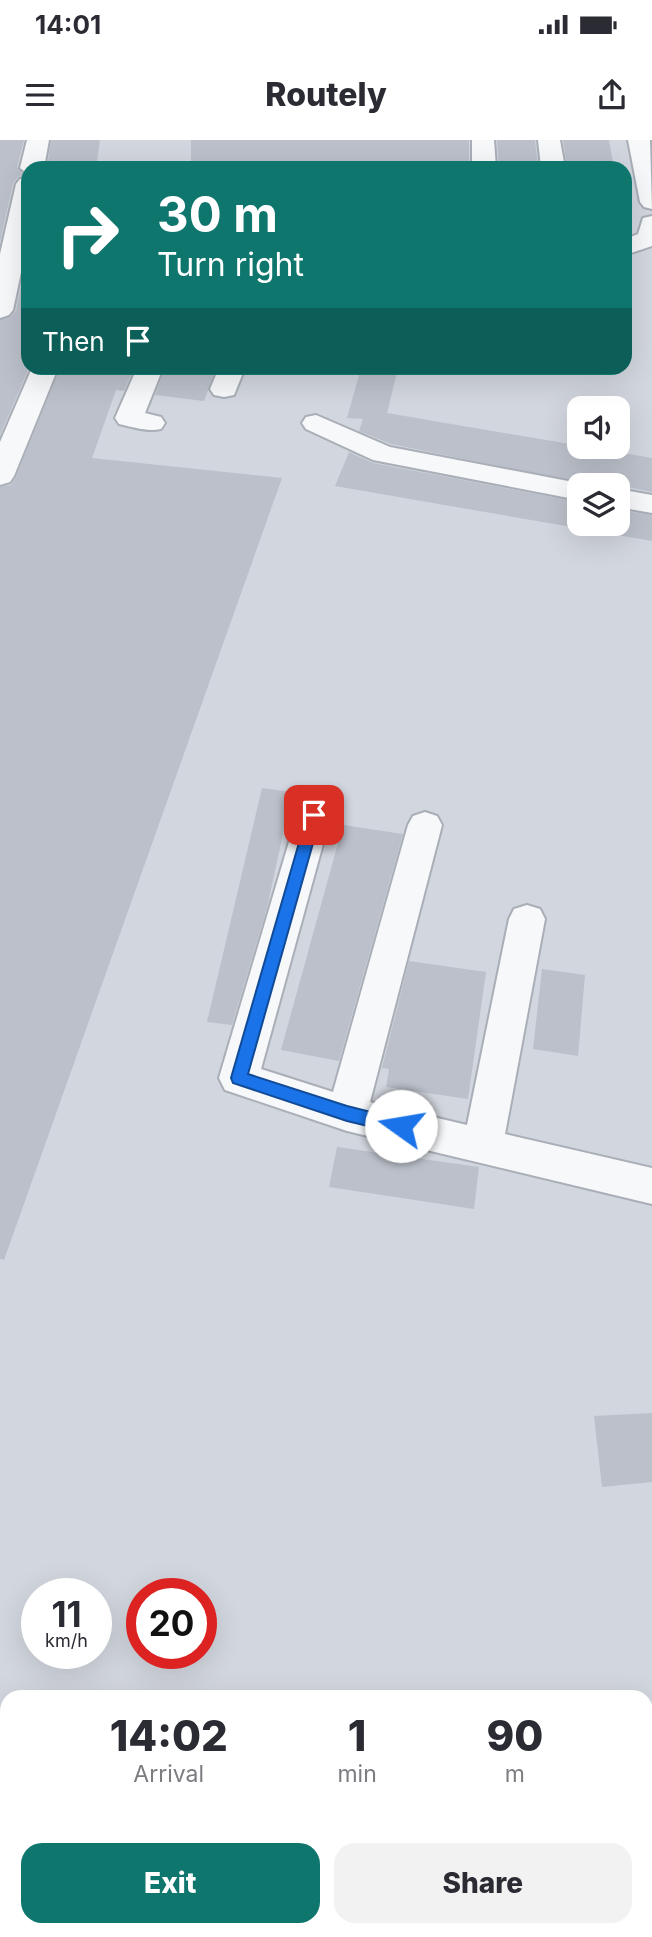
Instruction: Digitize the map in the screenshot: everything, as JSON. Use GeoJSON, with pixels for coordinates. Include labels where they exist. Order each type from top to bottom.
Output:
{"type":"FeatureCollection","features":[{"type":"Feature","properties":{"kind":"lane"},"geometry":{"type":"LineString","coordinates":[[34,161],[38,140]]}},
{"type":"Feature","properties":{"kind":"lane"},"geometry":{"type":"LineString","coordinates":[[483,140],[484,161]]}},
{"type":"Feature","properties":{"kind":"lane"},"geometry":{"type":"LineString","coordinates":[[549,140],[552,161]]}},
{"type":"Feature","properties":{"kind":"lane"},"geometry":{"type":"LineString","coordinates":[[639,140],[652,202]]}},
{"type":"Feature","properties":{"kind":"lane"},"geometry":{"type":"LineString","coordinates":[[0,310],[21,216]]}},
{"type":"Feature","properties":{"kind":"lane"},"geometry":{"type":"LineString","coordinates":[[632,245],[649,238],[652,223]]}},
{"type":"Feature","properties":{"kind":"lane"},"geometry":{"type":"LineString","coordinates":[[0,476],[42,375]]}},
{"type":"Feature","properties":{"kind":"lane"},"geometry":{"type":"LineString","coordinates":[[147,375],[129,418],[151,423]]}},
{"type":"Feature","properties":{"kind":"lane"},"geometry":{"type":"LineString","coordinates":[[316,423],[383,454],[567,489]]}},
{"type":"Feature","properties":{"kind":"lane"},"geometry":{"type":"LineString","coordinates":[[630,500],[652,505]]}},
{"type":"Feature","properties":{"kind":"lane"},"geometry":{"type":"LineString","coordinates":[[314,815],[239,1078],[347,1114],[652,1186]]}},
{"type":"Feature","properties":{"kind":"lane"},"geometry":{"type":"LineString","coordinates":[[347,1114],[425,825]]}},
{"type":"Feature","properties":{"kind":"lane"},"geometry":{"type":"LineString","coordinates":[[483,1146],[527,919]]}},
{"type":"Feature","properties":{"kind":"shaded area"},"geometry":{"type":"Polygon","coordinates":[[[0,140],[652,140],[652,1690],[0,1690],[0,140]]]}},
{"type":"Feature","properties":{"kind":"building"},"geometry":{"type":"Polygon","coordinates":[[[0,140],[24,140],[17,167],[21,176],[13,183],[0,242],[0,140]]]}},
{"type":"Feature","properties":{"kind":"building"},"geometry":{"type":"Polygon","coordinates":[[[51,140],[100,140],[97,161],[48,161],[51,140]]]}},
{"type":"Feature","properties":{"kind":"building"},"geometry":{"type":"Polygon","coordinates":[[[191,140],[469,140],[469,161],[191,161],[191,140]]]}},
{"type":"Feature","properties":{"kind":"building"},"geometry":{"type":"Polygon","coordinates":[[[497,140],[535,140],[537,161],[498,161],[497,140]]]}},
{"type":"Feature","properties":{"kind":"building"},"geometry":{"type":"Polygon","coordinates":[[[563,140],[609,140],[613,161],[566,161],[563,140]]]}},
{"type":"Feature","properties":{"kind":"building"},"geometry":{"type":"Polygon","coordinates":[[[21,286],[21,375],[26,375],[0,435],[0,320],[10,317],[16,311],[21,286]]]}},
{"type":"Feature","properties":{"kind":"building"},"geometry":{"type":"Polygon","coordinates":[[[57,375],[131,375],[124,391],[116,390],[92,458],[282,478],[4,1260],[0,1259],[0,487],[11,485],[57,375]]]}},
{"type":"Feature","properties":{"kind":"building"},"geometry":{"type":"Polygon","coordinates":[[[162,375],[213,375],[204,401],[155,395],[162,375]]]}},
{"type":"Feature","properties":{"kind":"building"},"geometry":{"type":"Polygon","coordinates":[[[359,375],[396,375],[387,413],[567,444],[567,459],[630,459],[630,454],[652,458],[652,492],[630,487],[630,473],[567,473],[567,480],[391,444],[359,431],[363,419],[347,418],[359,375]]]}},
{"type":"Feature","properties":{"kind":"building"},"geometry":{"type":"Polygon","coordinates":[[[349,452],[373,463],[567,500],[567,526],[335,486],[349,452]]]}},
{"type":"Feature","properties":{"kind":"building"},"geometry":{"type":"Polygon","coordinates":[[[630,512],[652,515],[652,541],[623,536],[630,536],[630,512]]]}},
{"type":"Feature","properties":{"kind":"building"},"geometry":{"type":"Polygon","coordinates":[[[262,788],[292,792],[267,908],[232,1025],[207,1022],[262,788]]]}},
{"type":"Feature","properties":{"kind":"building"},"geometry":{"type":"Polygon","coordinates":[[[343,825],[403,834],[339,1061],[281,1050],[343,825]]]}},
{"type":"Feature","properties":{"kind":"building"},"geometry":{"type":"Polygon","coordinates":[[[409,961],[486,972],[468,1099],[386,1087],[389,1069],[382,1068],[409,961]]]}},
{"type":"Feature","properties":{"kind":"building"},"geometry":{"type":"Polygon","coordinates":[[[542,969],[585,975],[578,1056],[533,1049],[542,969]]]}},
{"type":"Feature","properties":{"kind":"building"},"geometry":{"type":"Polygon","coordinates":[[[337,1147],[479,1167],[474,1209],[329,1187],[337,1147]]]}},
{"type":"Feature","properties":{"kind":"building"},"geometry":{"type":"Polygon","coordinates":[[[652,1413],[652,1482],[602,1487],[594,1416],[652,1413]]]}},
{"type":"Feature","properties":{"kind":"route"},"geometry":{"type":"LineString","coordinates":[[314,815],[239,1078],[347,1114],[401,1126]]}}]}
